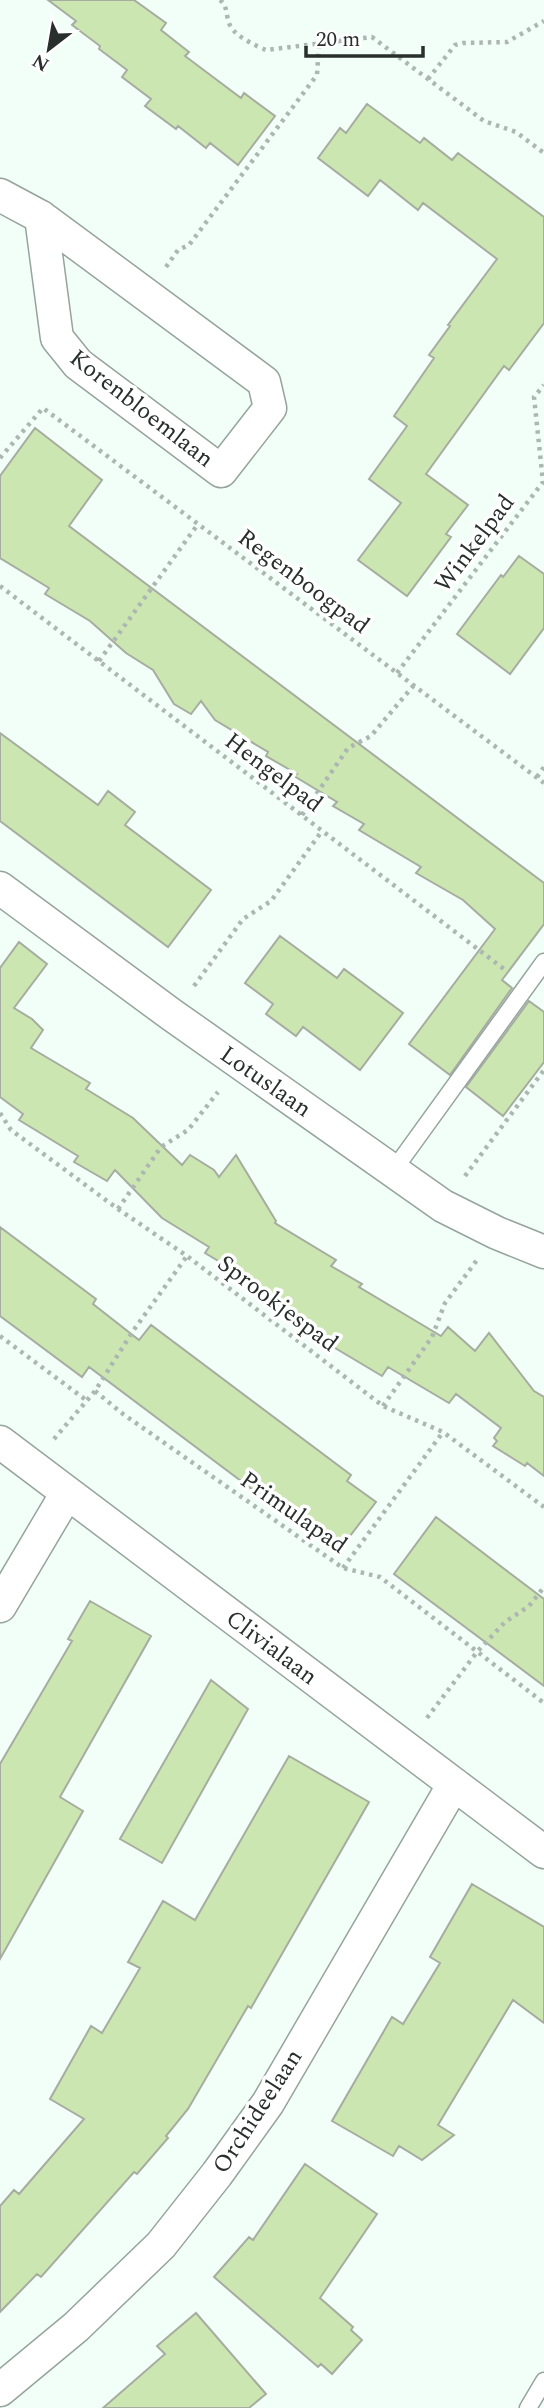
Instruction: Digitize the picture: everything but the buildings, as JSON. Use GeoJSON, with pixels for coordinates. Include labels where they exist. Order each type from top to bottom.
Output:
{"type":"FeatureCollection","features":[{"type":"Feature","properties":{"kind":"street","name":"Korenbloemlaan"},"geometry":{"type":"LineString","coordinates":[[0,195],[41,217],[264,382],[270,408],[221,471],[78,363],[57,338],[41,217]]}},
{"type":"Feature","properties":{"kind":"street","name":"Lotuslaan"},"geometry":{"type":"LineString","coordinates":[[0,888],[172,1015],[443,1206],[497,1233],[544,1252]]}},
{"type":"Feature","properties":{"kind":"street","name":"Clivialaan"},"geometry":{"type":"LineString","coordinates":[[0,1442],[544,1852]]}},
{"type":"Feature","properties":{"kind":"street"},"geometry":{"type":"LineString","coordinates":[[0,1606],[67,1493]]}},
{"type":"Feature","properties":{"kind":"street","name":"Orchideelaan"},"geometry":{"type":"LineString","coordinates":[[0,2390],[76,2328],[162,2245],[217,2174],[268,2103],[454,1784]]}},
{"type":"Feature","properties":{"kind":"lane"},"geometry":{"type":"LineString","coordinates":[[393,1171],[544,962]]}},
{"type":"Feature","properties":{"kind":"lane"},"geometry":{"type":"LineString","coordinates":[[528,2408],[544,2381]]}},
{"type":"Feature","properties":{"kind":"path"},"geometry":{"type":"LineString","coordinates":[[220,0],[225,4],[231,28],[255,46],[266,50],[372,37],[484,121],[516,132],[544,153]]}},
{"type":"Feature","properties":{"kind":"path"},"geometry":{"type":"LineString","coordinates":[[428,79],[455,45],[507,42],[544,21]]}},
{"type":"Feature","properties":{"kind":"path"},"geometry":{"type":"LineString","coordinates":[[146,293],[178,250],[189,245],[317,75],[319,45]]}},
{"type":"Feature","properties":{"kind":"path","name":"Winkelpad"},"geometry":{"type":"LineString","coordinates":[[397,673],[543,482],[534,397],[544,385]]}},
{"type":"Feature","properties":{"kind":"path","name":"Regenboogpad"},"geometry":{"type":"LineString","coordinates":[[0,458],[43,408],[544,783]]}},
{"type":"Feature","properties":{"kind":"path"},"geometry":{"type":"LineString","coordinates":[[537,423],[544,427]]}},
{"type":"Feature","properties":{"kind":"path"},"geometry":{"type":"LineString","coordinates":[[99,661],[198,524]]}},
{"type":"Feature","properties":{"kind":"path","name":"Hengelpad"},"geometry":{"type":"LineString","coordinates":[[0,586],[527,986]]}},
{"type":"Feature","properties":{"kind":"path"},"geometry":{"type":"LineString","coordinates":[[302,815],[348,748],[370,736],[414,685]]}},
{"type":"Feature","properties":{"kind":"path"},"geometry":{"type":"LineString","coordinates":[[537,777],[544,767]]}},
{"type":"Feature","properties":{"kind":"path"},"geometry":{"type":"LineString","coordinates":[[172,1015],[243,919],[271,901],[323,831]]}},
{"type":"Feature","properties":{"kind":"path"},"geometry":{"type":"LineString","coordinates":[[118,1209],[161,1147],[188,1130],[241,1064]]}},
{"type":"Feature","properties":{"kind":"path"},"geometry":{"type":"LineString","coordinates":[[443,1206],[544,1070]]}},
{"type":"Feature","properties":{"kind":"path","name":"Sprookjespad"},"geometry":{"type":"LineString","coordinates":[[0,1113],[11,1130],[187,1256],[383,1406],[443,1432],[544,1507]]}},
{"type":"Feature","properties":{"kind":"path"},"geometry":{"type":"LineString","coordinates":[[383,1406],[432,1337],[445,1303],[497,1233]]}},
{"type":"Feature","properties":{"kind":"path"},"geometry":{"type":"LineString","coordinates":[[32,1466],[95,1391],[133,1331],[187,1256]]}},
{"type":"Feature","properties":{"kind":"path"},"geometry":{"type":"LineString","coordinates":[[0,1336],[86,1400]]}},
{"type":"Feature","properties":{"kind":"path","name":"Primulapad"},"geometry":{"type":"LineString","coordinates":[[95,1391],[123,1414],[343,1568],[380,1577],[544,1703]]}},
{"type":"Feature","properties":{"kind":"path"},"geometry":{"type":"LineString","coordinates":[[343,1568],[443,1432]]}},
{"type":"Feature","properties":{"kind":"path"},"geometry":{"type":"LineString","coordinates":[[405,1747],[477,1652],[505,1622],[529,1606],[544,1587]]}}]}
